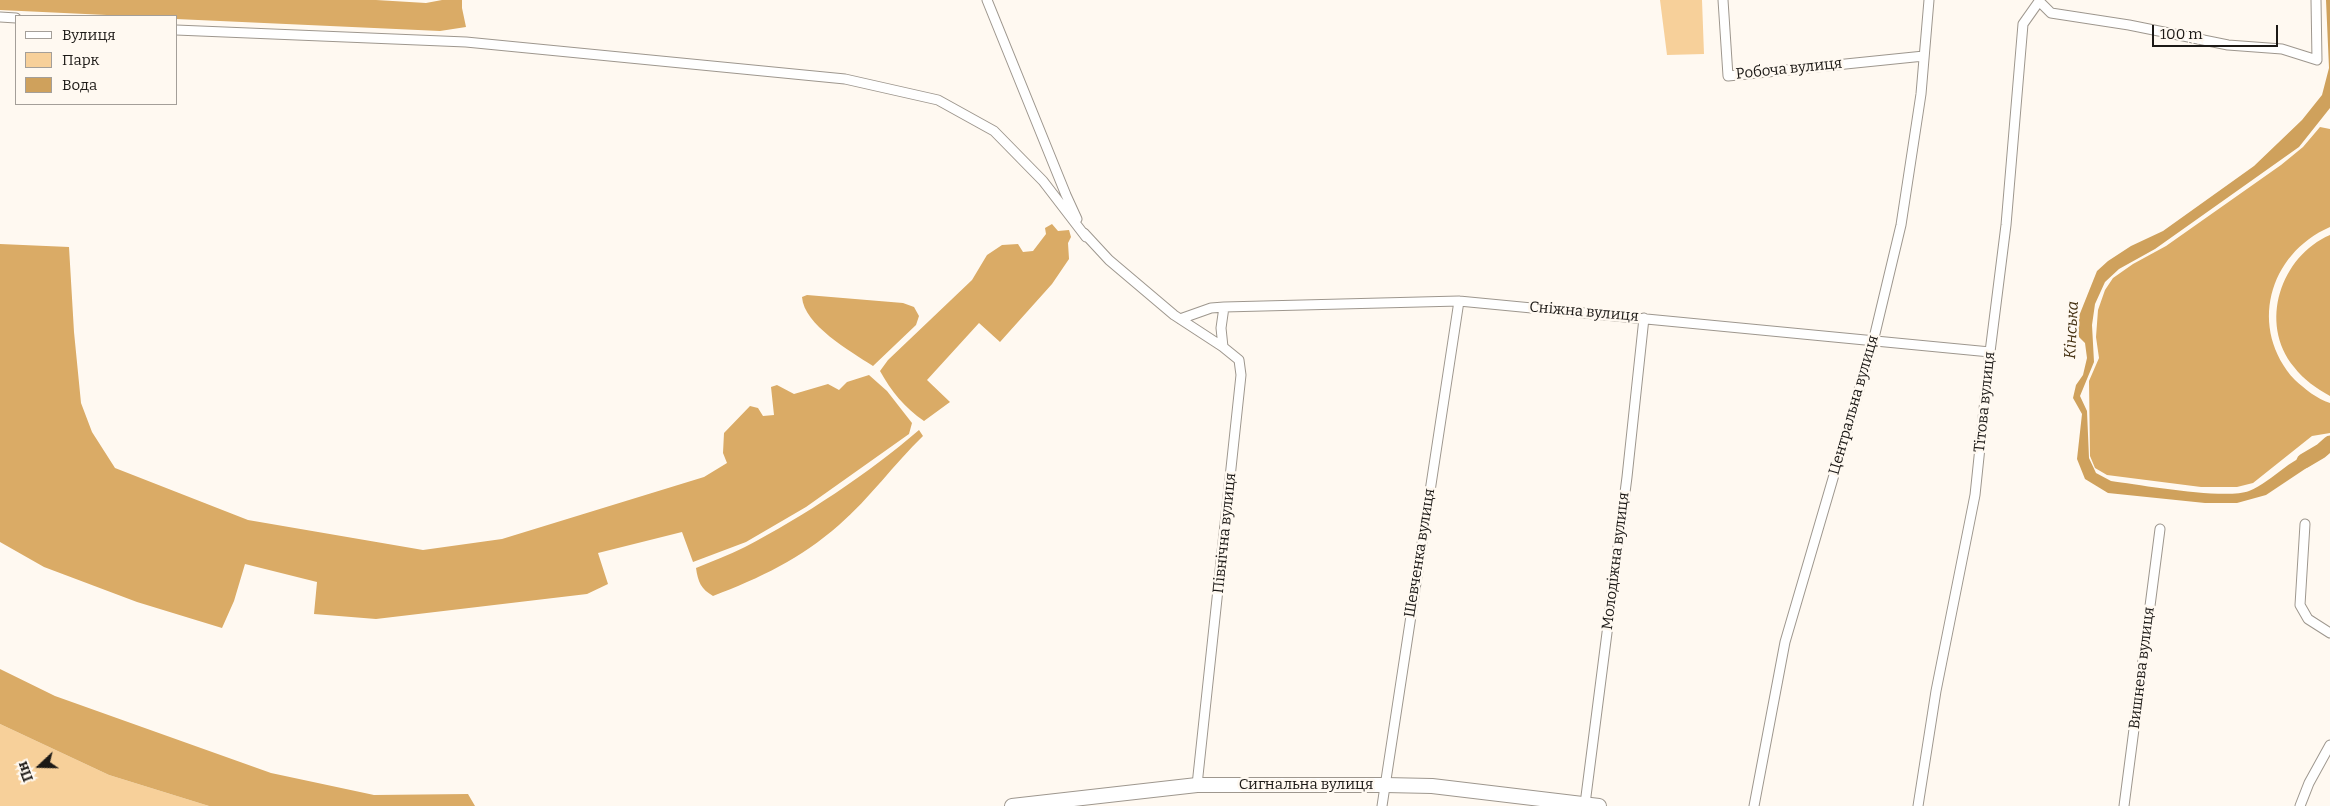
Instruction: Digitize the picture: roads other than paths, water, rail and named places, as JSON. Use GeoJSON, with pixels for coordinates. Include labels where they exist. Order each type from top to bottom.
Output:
{"type":"FeatureCollection","features":[{"type":"Feature","properties":{"kind":"main road","name":"Сигнальна вулиця"},"geometry":{"type":"LineString","coordinates":[[1012,806],[1198,785],[1432,786],[1592,805]]}},
{"type":"Feature","properties":{"kind":"street"},"geometry":{"type":"LineString","coordinates":[[987,0],[1066,196],[1086,237]]}},
{"type":"Feature","properties":{"kind":"street","name":"Робоча вулиця"},"geometry":{"type":"LineString","coordinates":[[1723,0],[1728,76],[1924,56]]}},
{"type":"Feature","properties":{"kind":"street","name":"Центральна вулиця"},"geometry":{"type":"LineString","coordinates":[[1754,806],[1785,642],[1873,342],[1901,225],[1921,94],[1929,0]]}},
{"type":"Feature","properties":{"kind":"street"},"geometry":{"type":"LineString","coordinates":[[2040,1],[2050,13],[2129,25],[2228,45],[2282,48],[2317,60],[2316,0]]}},
{"type":"Feature","properties":{"kind":"street","name":"Тітова вулиця"},"geometry":{"type":"LineString","coordinates":[[1918,806],[1936,691],[1975,495],[2006,225],[2023,24],[2040,1]]}},
{"type":"Feature","properties":{"kind":"street"},"geometry":{"type":"LineString","coordinates":[[0,17],[15,18]]}},
{"type":"Feature","properties":{"kind":"street"},"geometry":{"type":"LineString","coordinates":[[178,30],[466,42],[845,79],[938,100],[994,131],[1043,181],[1086,237]]}},
{"type":"Feature","properties":{"kind":"street","name":"Північна вулиця"},"geometry":{"type":"LineString","coordinates":[[1086,237],[1109,260],[1177,317],[1239,360],[1241,374],[1198,785]]}},
{"type":"Feature","properties":{"kind":"street","name":"Сніжна вулиця"},"geometry":{"type":"LineString","coordinates":[[1177,317],[1211,308],[1224,307],[1459,301],[1990,352]]}},
{"type":"Feature","properties":{"kind":"street","name":"Шевченка вулиця"},"geometry":{"type":"LineString","coordinates":[[1382,806],[1459,301]]}},
{"type":"Feature","properties":{"kind":"street"},"geometry":{"type":"LineString","coordinates":[[1222,347],[1221,328],[1224,307]]}},
{"type":"Feature","properties":{"kind":"street","name":"Молодіжна вулиця"},"geometry":{"type":"LineString","coordinates":[[1592,805],[1644,318]]}},
{"type":"Feature","properties":{"kind":"street"},"geometry":{"type":"LineString","coordinates":[[2305,524],[2300,605],[2308,619],[2330,633]]}},
{"type":"Feature","properties":{"kind":"street","name":"Вишнева вулиця"},"geometry":{"type":"LineString","coordinates":[[2124,806],[2160,529]]}},
{"type":"Feature","properties":{"kind":"street"},"geometry":{"type":"LineString","coordinates":[[2300,806],[2309,784],[2330,745]]}},
{"type":"Feature","properties":{"kind":"water"},"geometry":{"type":"Polygon","coordinates":[[[2326,0],[2330,0],[2330,108],[2299,147],[2155,249],[2119,269],[2105,282],[2095,304],[2092,325],[2094,362],[2080,396],[2087,411],[2089,458],[2096,473],[2111,481],[2203,493],[2237,493],[2249,491],[2302,457],[2321,451],[2317,461],[2266,495],[2237,503],[2205,503],[2108,493],[2085,479],[2077,459],[2082,414],[2073,398],[2076,385],[2083,375],[2087,358],[2085,343],[2079,337],[2077,321],[2097,271],[2108,261],[2131,246],[2163,231],[2254,166],[2302,120],[2322,95],[2329,68],[2326,0]]]}},
{"type":"Feature","properties":{"kind":"waterway","name":"Кінська"},"geometry":{"type":"LineString","coordinates":[[2304,461],[2330,443]]}}]}
